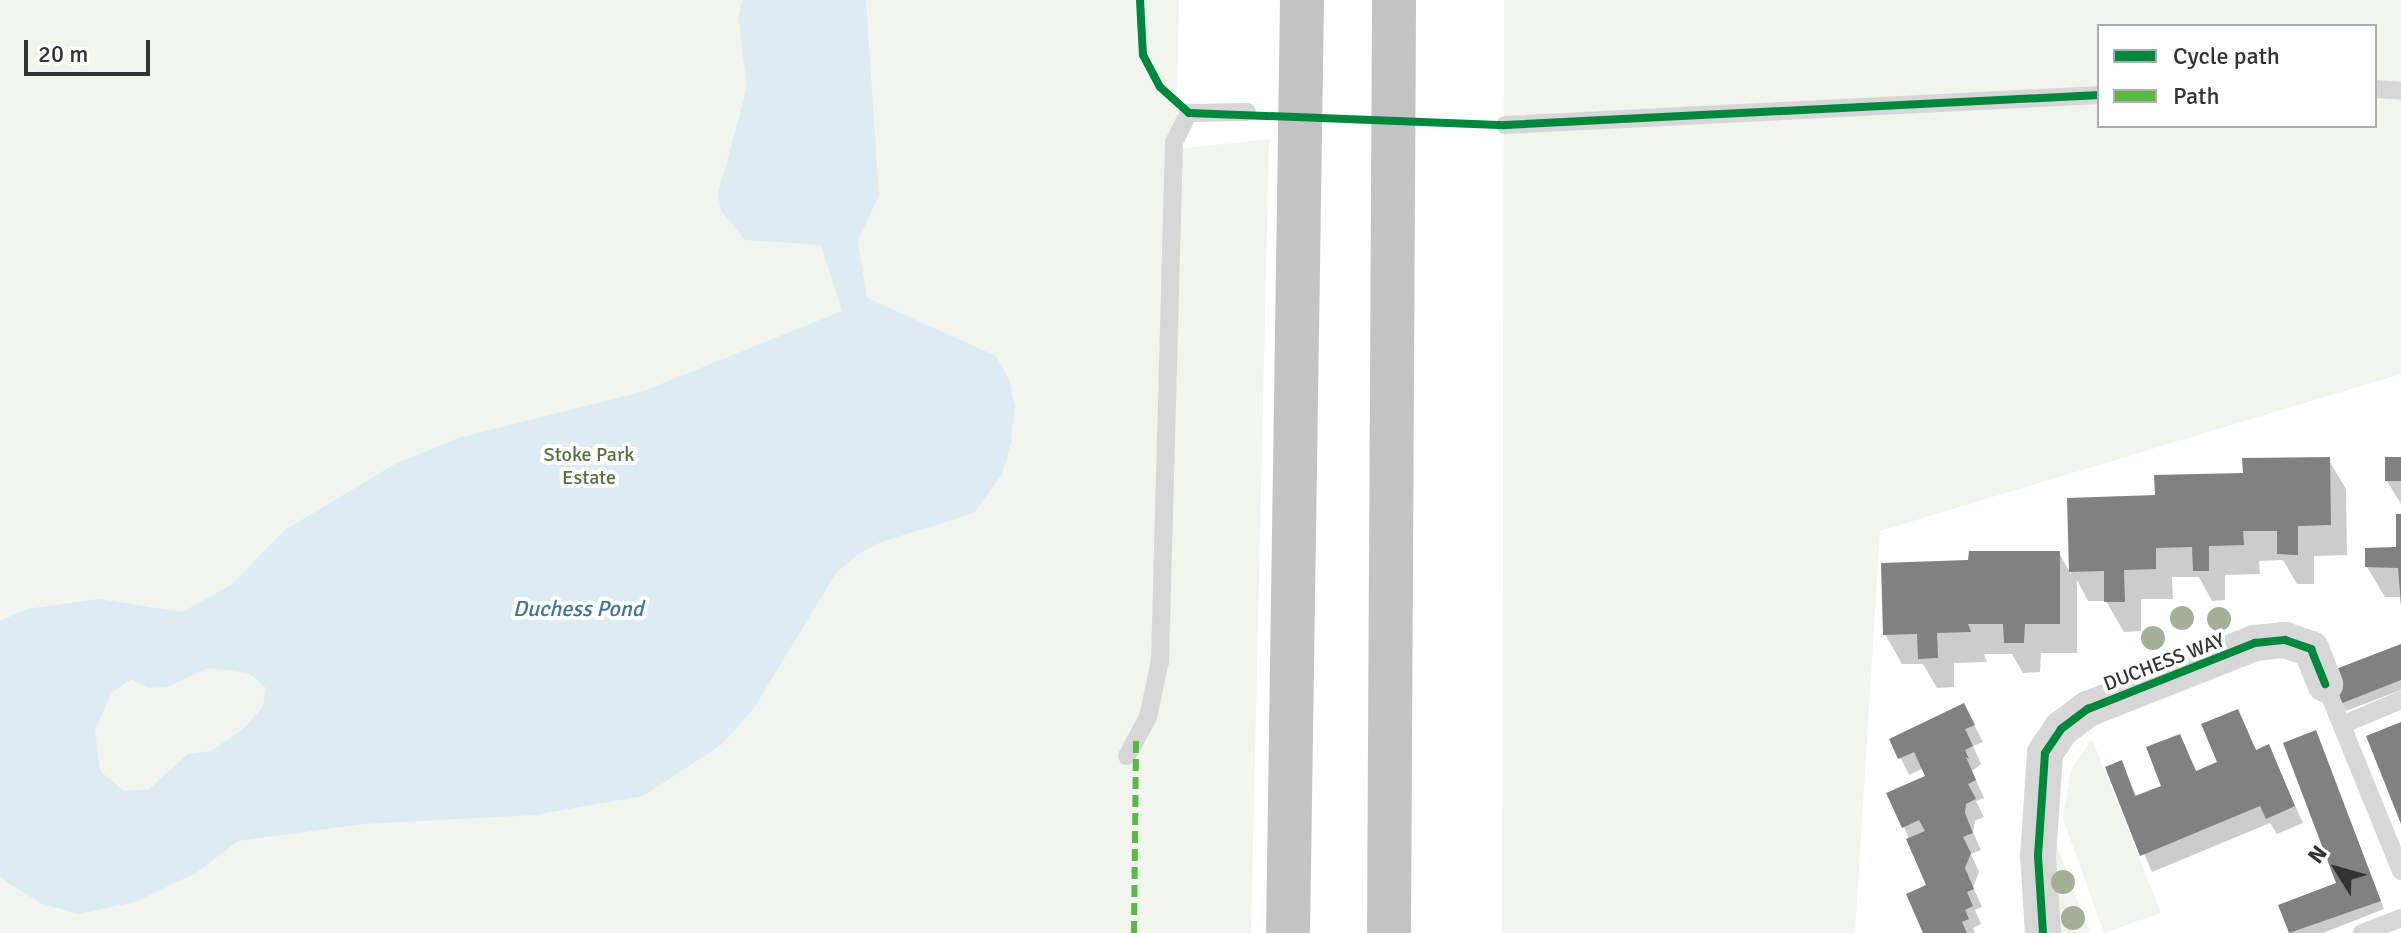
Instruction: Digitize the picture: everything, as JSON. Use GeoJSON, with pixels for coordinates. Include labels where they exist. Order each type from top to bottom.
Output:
{"type":"FeatureCollection","features":[{"type":"Feature","properties":{"kind":"highway"},"geometry":{"type":"LineString","coordinates":[[1288,933],[1302,0]]}},
{"type":"Feature","properties":{"kind":"highway"},"geometry":{"type":"LineString","coordinates":[[1389,933],[1394,0]]}},
{"type":"Feature","properties":{"kind":"street","name":"DUCHESS WAY"},"geometry":{"type":"LineString","coordinates":[[2043,933],[2038,856],[2045,753],[2061,729],[2088,709],[2255,643],[2285,640],[2311,649],[2325,684]]}},
{"type":"Feature","properties":{"kind":"lane"},"geometry":{"type":"LineString","coordinates":[[2377,89],[2401,91]]}},
{"type":"Feature","properties":{"kind":"lane"},"geometry":{"type":"LineString","coordinates":[[1505,125],[2097,95]]}},
{"type":"Feature","properties":{"kind":"lane"},"geometry":{"type":"LineString","coordinates":[[1127,756],[1148,717],[1160,661],[1174,142],[1189,113],[1247,112]]}},
{"type":"Feature","properties":{"kind":"lane"},"geometry":{"type":"LineString","coordinates":[[2325,684],[2401,871]]}},
{"type":"Feature","properties":{"kind":"lane"},"geometry":{"type":"LineString","coordinates":[[2342,725],[2401,700]]}},
{"type":"Feature","properties":{"kind":"lane"},"geometry":{"type":"LineString","coordinates":[[2362,933],[2401,918]]}},
{"type":"Feature","properties":{"kind":"green space","name":"Stoke Park Estate"},"geometry":{"type":"Polygon","coordinates":[[[0,0],[1179,0],[1176,149],[1269,139],[1251,933],[0,933],[0,0]]]}},
{"type":"Feature","properties":{"kind":"green space"},"geometry":{"type":"Polygon","coordinates":[[[1504,0],[2401,0],[2401,374],[1880,531],[1855,933],[1502,933],[1504,0]]]}},
{"type":"Feature","properties":{"kind":"green space"},"geometry":{"type":"Polygon","coordinates":[[[2092,739],[2161,913],[2104,933],[2063,819],[2071,769],[2092,739]]]}},
{"type":"Feature","properties":{"kind":"green space"},"geometry":{"type":"Polygon","coordinates":[[[2053,836],[2090,933],[2054,933],[2053,836]]]}},
{"type":"Feature","properties":{"kind":"water","name":"Duchess Pond"},"geometry":{"type":"Polygon","coordinates":[[[743,0],[866,0],[879,195],[858,241],[867,298],[996,356],[1010,382],[1015,409],[1011,442],[1002,474],[974,513],[881,542],[857,555],[836,573],[754,708],[721,745],[643,796],[534,815],[364,824],[238,841],[196,873],[135,902],[78,914],[40,903],[7,882],[0,876],[0,621],[27,609],[99,599],[182,612],[231,585],[285,530],[395,464],[459,438],[641,392],[842,311],[821,245],[745,240],[721,210],[718,194],[747,88],[738,17],[743,0]],[[208,668],[167,687],[148,688],[132,679],[112,692],[95,730],[100,771],[124,791],[149,789],[188,754],[211,751],[243,729],[263,707],[266,688],[249,673],[208,668]]]}},
{"type":"Feature","properties":{"kind":"building"},"geometry":{"type":"Polygon","coordinates":[[[2330,457],[2331,525],[2298,526],[2298,555],[2277,554],[2277,531],[2243,531],[2244,545],[2209,546],[2209,571],[2193,571],[2192,547],[2156,548],[2156,569],[2124,570],[2125,602],[2104,602],[2104,571],[2069,572],[2067,498],[2155,495],[2154,475],[2243,473],[2242,458],[2330,457]]]}},
{"type":"Feature","properties":{"kind":"building"},"geometry":{"type":"Polygon","coordinates":[[[2385,457],[2401,457],[2401,481],[2385,481],[2385,457]]]}},
{"type":"Feature","properties":{"kind":"building"},"geometry":{"type":"Polygon","coordinates":[[[2396,514],[2401,514],[2401,605],[2398,568],[2365,567],[2365,548],[2396,547],[2396,514]]]}},
{"type":"Feature","properties":{"kind":"building"},"geometry":{"type":"Polygon","coordinates":[[[1969,551],[2060,551],[2060,624],[2025,624],[2024,643],[2004,643],[2003,624],[1968,624],[1971,632],[1937,633],[1938,658],[1918,659],[1917,634],[1883,635],[1881,563],[1968,560],[1969,551]]]}},
{"type":"Feature","properties":{"kind":"building"},"geometry":{"type":"Polygon","coordinates":[[[2401,644],[2401,680],[2340,704],[2328,672],[2401,644]]]}},
{"type":"Feature","properties":{"kind":"building"},"geometry":{"type":"Polygon","coordinates":[[[1964,703],[1975,725],[1965,729],[1973,746],[1965,750],[1969,759],[1966,757],[1976,780],[1968,784],[1976,799],[1966,804],[1965,813],[1973,833],[1963,837],[1971,853],[1965,868],[1974,889],[1967,892],[1973,906],[1965,910],[1969,919],[1962,922],[1967,933],[1923,933],[1906,894],[1926,885],[1906,839],[1925,831],[1919,820],[1902,828],[1886,793],[1925,776],[1914,752],[1898,759],[1889,739],[1964,703]]]}},
{"type":"Feature","properties":{"kind":"building"},"geometry":{"type":"Polygon","coordinates":[[[2238,709],[2256,750],[2269,744],[2295,806],[2266,819],[2260,806],[2140,856],[2105,767],[2122,760],[2135,796],[2161,786],[2146,747],[2180,734],[2196,771],[2217,762],[2201,724],[2238,709]]]}},
{"type":"Feature","properties":{"kind":"building"},"geometry":{"type":"Polygon","coordinates":[[[2401,722],[2401,824],[2366,736],[2401,722]]]}},
{"type":"Feature","properties":{"kind":"building"},"geometry":{"type":"Polygon","coordinates":[[[2316,730],[2381,901],[2289,933],[2278,905],[2336,883],[2283,743],[2316,730]]]}},
{"type":"Feature","properties":{"kind":"marked path"},"geometry":{"type":"LineString","coordinates":[[1134,933],[1136,740]]}},
{"type":"Feature","properties":{"kind":"cycle path"},"geometry":{"type":"LineString","coordinates":[[1140,0],[1143,55],[1160,87],[1189,113],[1505,125],[2097,95]]}},
{"type":"Feature","properties":{"kind":"cycle path"},"geometry":{"type":"LineString","coordinates":[[2043,933],[2038,856],[2045,753],[2061,729],[2088,709],[2255,643],[2285,640],[2311,649],[2325,684]]}}]}
